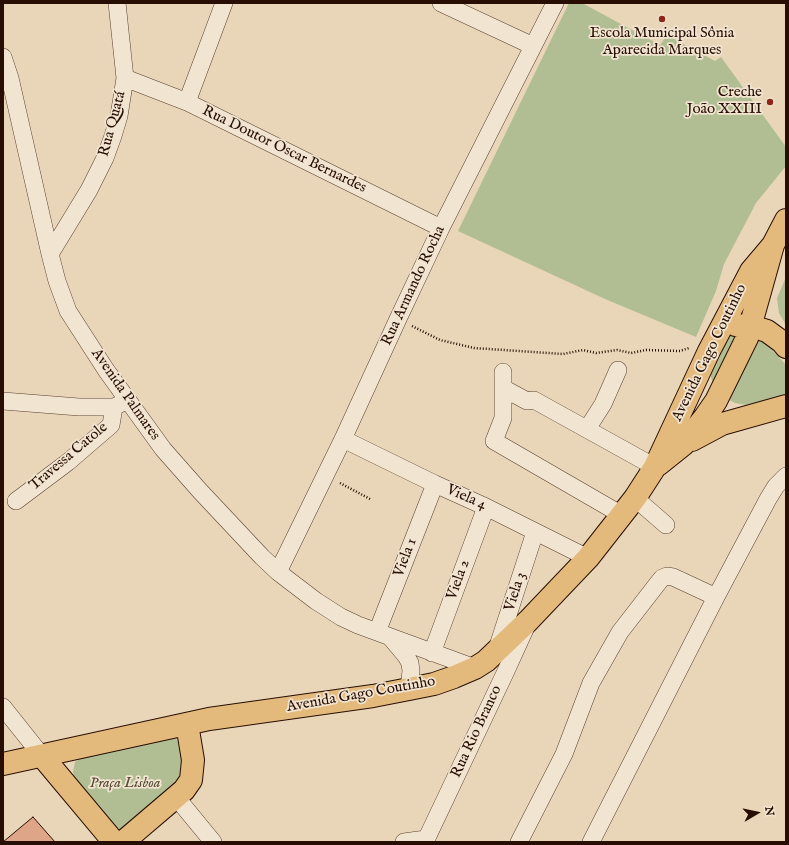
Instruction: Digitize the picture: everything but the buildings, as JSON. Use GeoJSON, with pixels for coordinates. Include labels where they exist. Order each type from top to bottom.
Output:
{"type":"FeatureCollection","features":[{"type":"Feature","properties":{"kind":"main road"},"geometry":{"type":"LineString","coordinates":[[780,248],[786,220]]}},
{"type":"Feature","properties":{"kind":"main road","name":"Avenida Gago Coutinho"},"geometry":{"type":"LineString","coordinates":[[655,467],[683,445],[716,401],[751,326],[763,280],[780,248]]}},
{"type":"Feature","properties":{"kind":"main road","name":"Avenida Gago Coutinho"},"geometry":{"type":"LineString","coordinates":[[3,764],[209,719],[409,690],[434,684],[475,668],[486,661],[528,621],[588,558],[635,498],[655,467],[696,357],[719,331],[751,271],[780,248]]}},
{"type":"Feature","properties":{"kind":"main road"},"geometry":{"type":"LineString","coordinates":[[763,280],[773,322],[784,345]]}},
{"type":"Feature","properties":{"kind":"main road"},"geometry":{"type":"LineString","coordinates":[[719,331],[728,326],[751,326],[767,331],[784,345]]}},
{"type":"Feature","properties":{"kind":"main road"},"geometry":{"type":"LineString","coordinates":[[696,357],[705,385],[716,401],[736,412],[750,415]]}},
{"type":"Feature","properties":{"kind":"main road"},"geometry":{"type":"LineString","coordinates":[[683,445],[722,424],[786,406]]}},
{"type":"Feature","properties":{"kind":"main road"},"geometry":{"type":"LineString","coordinates":[[123,842],[184,790],[191,780],[193,760],[187,724]]}},
{"type":"Feature","properties":{"kind":"main road"},"geometry":{"type":"LineString","coordinates":[[42,756],[114,842]]}},
{"type":"Feature","properties":{"kind":"street","name":"Rua Quatá"},"geometry":{"type":"LineString","coordinates":[[50,254],[89,190],[106,158],[119,116],[125,78],[117,3]]}},
{"type":"Feature","properties":{"kind":"street"},"geometry":{"type":"LineString","coordinates":[[187,102],[224,3]]}},
{"type":"Feature","properties":{"kind":"street"},"geometry":{"type":"LineString","coordinates":[[441,3],[532,46]]}},
{"type":"Feature","properties":{"kind":"street","name":"Rua Armando Rocha"},"geometry":{"type":"LineString","coordinates":[[278,572],[343,439],[441,228],[555,3]]}},
{"type":"Feature","properties":{"kind":"street","name":"Avenida Palmares"},"geometry":{"type":"LineString","coordinates":[[3,56],[10,78],[57,281],[68,311],[121,404],[262,557],[278,572],[316,601],[341,617],[384,635],[475,668]]}},
{"type":"Feature","properties":{"kind":"street","name":"Rua Doutor Oscar Bernardes"},"geometry":{"type":"LineString","coordinates":[[125,78],[187,102],[441,228]]}},
{"type":"Feature","properties":{"kind":"street"},"geometry":{"type":"LineString","coordinates":[[587,429],[603,404],[618,370]]}},
{"type":"Feature","properties":{"kind":"street"},"geometry":{"type":"LineString","coordinates":[[622,516],[494,441],[503,418],[503,380],[527,401],[534,400],[655,467]]}},
{"type":"Feature","properties":{"kind":"street"},"geometry":{"type":"LineString","coordinates":[[3,402],[79,407],[121,404]]}},
{"type":"Feature","properties":{"kind":"street","name":"Travessa Catole"},"geometry":{"type":"LineString","coordinates":[[16,502],[68,462],[111,425],[121,404]]}},
{"type":"Feature","properties":{"kind":"street","name":"Viela 4"},"geometry":{"type":"LineString","coordinates":[[343,439],[486,507],[588,558]]}},
{"type":"Feature","properties":{"kind":"street"},"geometry":{"type":"LineString","coordinates":[[591,842],[716,597],[768,499],[776,486],[786,477]]}},
{"type":"Feature","properties":{"kind":"street","name":"Viela 1"},"geometry":{"type":"LineString","coordinates":[[384,635],[435,484]]}},
{"type":"Feature","properties":{"kind":"street"},"geometry":{"type":"LineString","coordinates":[[635,498],[666,525]]}},
{"type":"Feature","properties":{"kind":"street","name":"Viela 2"},"geometry":{"type":"LineString","coordinates":[[432,653],[486,507]]}},
{"type":"Feature","properties":{"kind":"street","name":"Viela 3"},"geometry":{"type":"LineString","coordinates":[[496,652],[535,532]]}},
{"type":"Feature","properties":{"kind":"street"},"geometry":{"type":"LineString","coordinates":[[519,842],[564,754],[591,683],[620,632],[662,578],[667,576],[673,577],[716,597]]}},
{"type":"Feature","properties":{"kind":"street","name":"Rua Rio Branco"},"geometry":{"type":"LineString","coordinates":[[426,840],[528,621]]}},
{"type":"Feature","properties":{"kind":"street","name":"Avenida Palmares"},"geometry":{"type":"LineString","coordinates":[[384,635],[406,656],[410,663],[411,671],[409,690]]}},
{"type":"Feature","properties":{"kind":"street"},"geometry":{"type":"LineString","coordinates":[[3,706],[42,756]]}},
{"type":"Feature","properties":{"kind":"street"},"geometry":{"type":"LineString","coordinates":[[176,797],[213,842]]}},
{"type":"Feature","properties":{"kind":"street"},"geometry":{"type":"LineString","coordinates":[[404,842],[426,840]]}},
{"type":"Feature","properties":{"kind":"path"},"geometry":{"type":"LineString","coordinates":[[398,319],[440,340],[474,348],[563,354],[583,350],[596,353],[618,350],[631,353],[646,350],[680,351],[696,357]]}},
{"type":"Feature","properties":{"kind":"path"},"geometry":{"type":"LineString","coordinates":[[325,476],[370,499]]}},
{"type":"Feature","properties":{"kind":"green space"},"geometry":{"type":"Polygon","coordinates":[[[569,3],[582,3],[660,45],[667,35],[715,61],[721,57],[786,147],[786,166],[756,203],[724,264],[716,291],[696,337],[605,299],[458,231],[569,3]]]}},
{"type":"Feature","properties":{"kind":"green space"},"geometry":{"type":"Polygon","coordinates":[[[786,277],[786,325],[779,313],[777,298],[786,277]]]}},
{"type":"Feature","properties":{"kind":"green space"},"geometry":{"type":"Polygon","coordinates":[[[740,330],[715,389],[710,374],[727,335],[740,330]]]}},
{"type":"Feature","properties":{"kind":"green space"},"geometry":{"type":"Polygon","coordinates":[[[756,340],[766,343],[786,365],[786,398],[746,405],[735,403],[726,398],[756,340]]]}},
{"type":"Feature","properties":{"kind":"green space","name":"Praça Lisboa"},"geometry":{"type":"Polygon","coordinates":[[[170,737],[176,739],[180,743],[184,755],[182,777],[122,833],[116,831],[74,777],[73,772],[75,762],[79,759],[170,737]]]}},
{"type":"Feature","properties":{"kind":"place","name":"Escola Municipal Sônia Aparecida Marques"},"geometry":{"type":"Point","coordinates":[662,19]}},
{"type":"Feature","properties":{"kind":"place","name":"Creche João XXIII"},"geometry":{"type":"Point","coordinates":[770,102]}}]}
